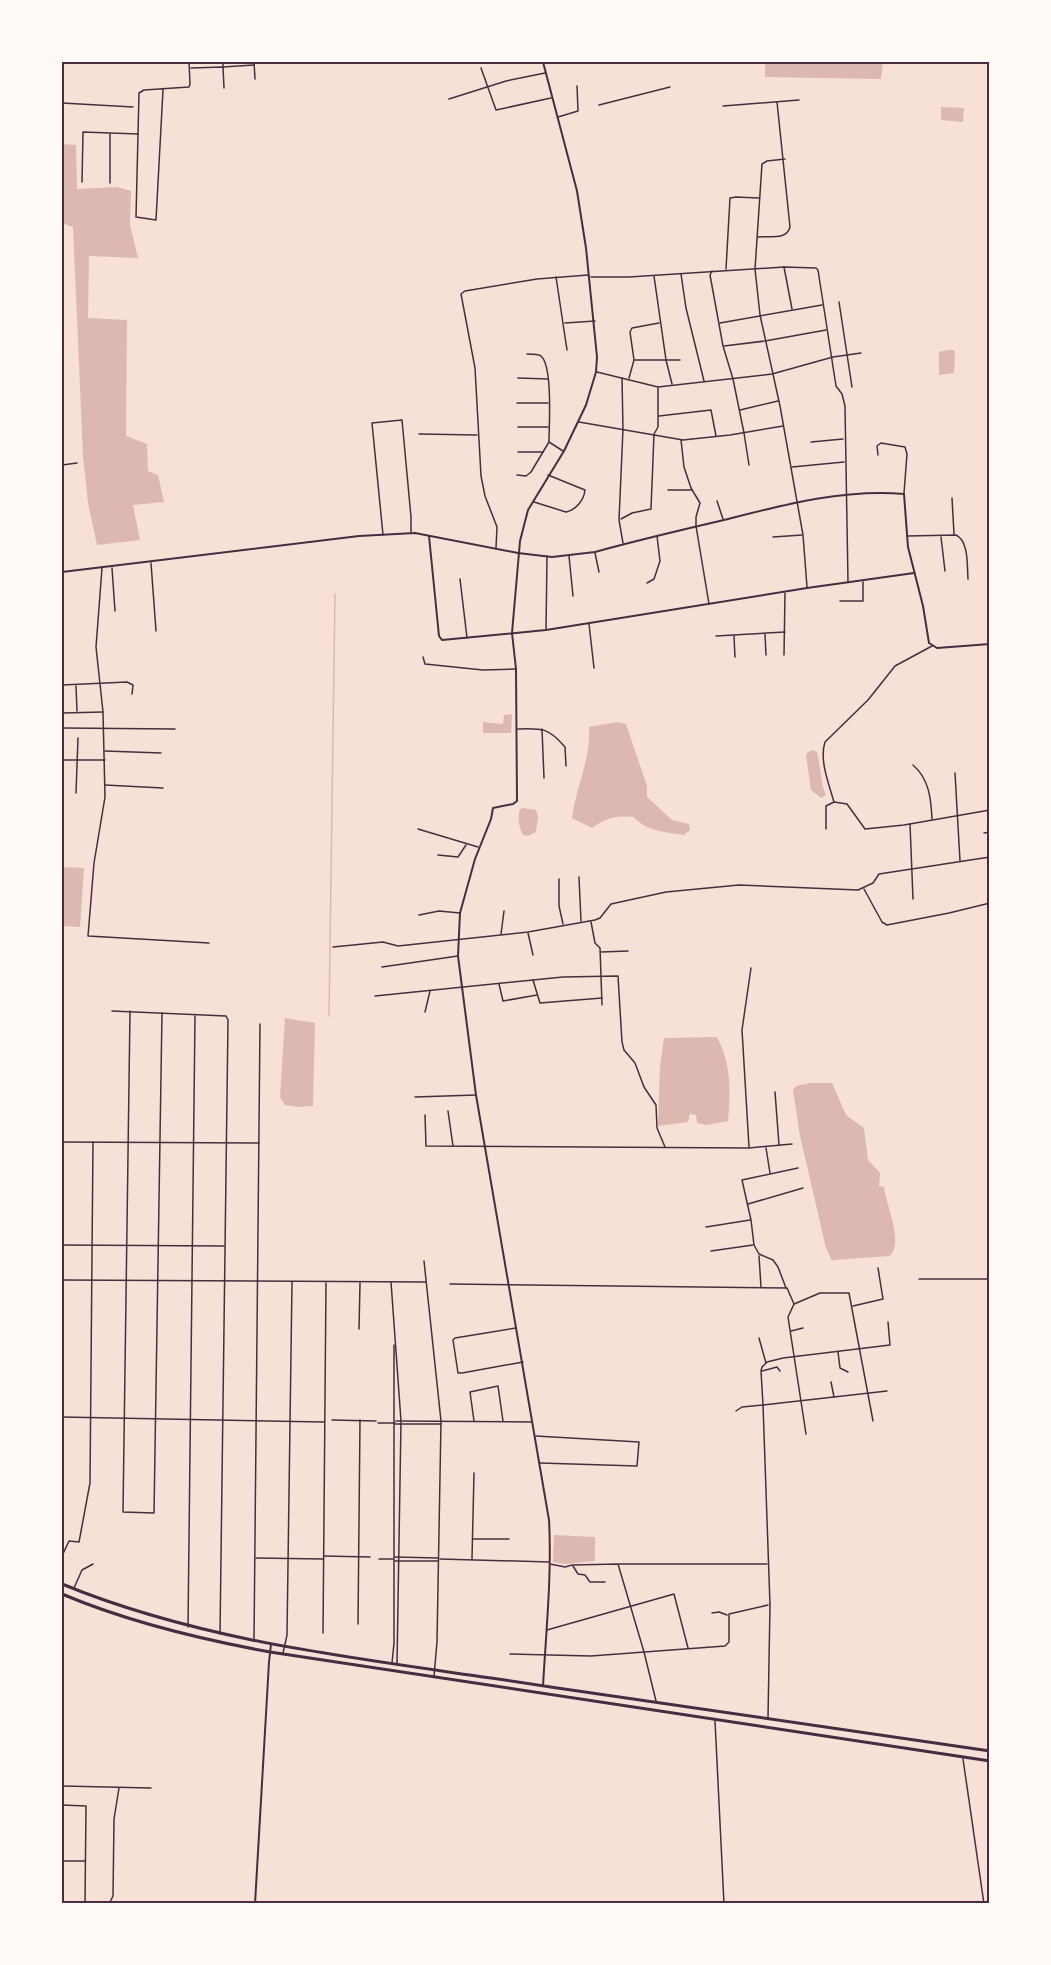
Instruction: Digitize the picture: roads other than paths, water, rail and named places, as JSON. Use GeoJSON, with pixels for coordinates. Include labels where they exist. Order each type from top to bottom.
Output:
{"type":"FeatureCollection","features":[{"type":"Feature","properties":{"kind":"highway"},"geometry":{"type":"LineString","coordinates":[[62,1584],[134,1611],[220,1635],[435,1670],[990,1751]]}},
{"type":"Feature","properties":{"kind":"highway"},"geometry":{"type":"LineString","coordinates":[[62,1594],[158,1628],[270,1652],[990,1761]]}},
{"type":"Feature","properties":{"kind":"street"},"geometry":{"type":"LineString","coordinates":[[163,90],[156,220],[136,217],[140,93],[141,91],[189,87],[189,62]]}},
{"type":"Feature","properties":{"kind":"street"},"geometry":{"type":"LineString","coordinates":[[223,62],[224,88]]}},
{"type":"Feature","properties":{"kind":"street"},"geometry":{"type":"LineString","coordinates":[[254,62],[255,79]]}},
{"type":"Feature","properties":{"kind":"street"},"geometry":{"type":"LineString","coordinates":[[543,62],[575,182],[595,321],[596,372],[586,405],[564,451],[528,510],[518,553],[512,633],[516,669],[517,801],[493,808],[460,913],[458,939],[461,988],[476,1095],[549,1520],[550,1563],[543,1686]]}},
{"type":"Feature","properties":{"kind":"street"},"geometry":{"type":"LineString","coordinates":[[190,68],[254,65]]}},
{"type":"Feature","properties":{"kind":"street"},"geometry":{"type":"LineString","coordinates":[[481,68],[496,110],[552,98]]}},
{"type":"Feature","properties":{"kind":"street"},"geometry":{"type":"LineString","coordinates":[[449,99],[545,72]]}},
{"type":"Feature","properties":{"kind":"street"},"geometry":{"type":"LineString","coordinates":[[557,118],[578,111],[577,86]]}},
{"type":"Feature","properties":{"kind":"street"},"geometry":{"type":"LineString","coordinates":[[599,105],[670,87]]}},
{"type":"Feature","properties":{"kind":"street"},"geometry":{"type":"LineString","coordinates":[[723,106],[799,100]]}},
{"type":"Feature","properties":{"kind":"street"},"geometry":{"type":"LineString","coordinates":[[757,237],[785,236],[789,233],[790,227],[785,159],[777,102]]}},
{"type":"Feature","properties":{"kind":"street"},"geometry":{"type":"LineString","coordinates":[[62,103],[133,107]]}},
{"type":"Feature","properties":{"kind":"street"},"geometry":{"type":"LineString","coordinates":[[110,133],[110,183]]}},
{"type":"Feature","properties":{"kind":"street"},"geometry":{"type":"LineString","coordinates":[[82,182],[81,134],[138,134]]}},
{"type":"Feature","properties":{"kind":"street"},"geometry":{"type":"LineString","coordinates":[[785,159],[762,163],[755,268],[760,315],[803,535],[807,588]]}},
{"type":"Feature","properties":{"kind":"street"},"geometry":{"type":"LineString","coordinates":[[726,270],[730,198],[759,198]]}},
{"type":"Feature","properties":{"kind":"street"},"geometry":{"type":"LineString","coordinates":[[784,267],[792,310]]}},
{"type":"Feature","properties":{"kind":"street"},"geometry":{"type":"LineString","coordinates":[[496,549],[496,527],[485,496],[481,476],[475,368],[462,292],[537,279],[654,275],[755,268],[816,268],[833,357],[836,386],[842,394],[845,406],[848,583]]}},
{"type":"Feature","properties":{"kind":"street"},"geometry":{"type":"LineString","coordinates":[[713,271],[710,275],[723,346],[740,410],[749,465]]}},
{"type":"Feature","properties":{"kind":"street"},"geometry":{"type":"LineString","coordinates":[[681,273],[686,308],[704,382]]}},
{"type":"Feature","properties":{"kind":"street"},"geometry":{"type":"LineString","coordinates":[[654,275],[666,360],[673,386]]}},
{"type":"Feature","properties":{"kind":"street"},"geometry":{"type":"LineString","coordinates":[[556,278],[567,350]]}},
{"type":"Feature","properties":{"kind":"street"},"geometry":{"type":"LineString","coordinates":[[839,302],[852,387]]}},
{"type":"Feature","properties":{"kind":"street"},"geometry":{"type":"LineString","coordinates":[[719,323],[823,305]]}},
{"type":"Feature","properties":{"kind":"street"},"geometry":{"type":"LineString","coordinates":[[564,323],[595,321]]}},
{"type":"Feature","properties":{"kind":"street"},"geometry":{"type":"LineString","coordinates":[[629,379],[634,360],[630,332],[633,328],[660,323]]}},
{"type":"Feature","properties":{"kind":"street"},"geometry":{"type":"LineString","coordinates":[[723,346],[828,330]]}},
{"type":"Feature","properties":{"kind":"street"},"geometry":{"type":"LineString","coordinates":[[596,372],[658,387],[673,386],[772,375],[833,357],[861,352]]}},
{"type":"Feature","properties":{"kind":"street"},"geometry":{"type":"LineString","coordinates":[[517,475],[529,474],[549,442],[549,379],[541,356],[527,354]]}},
{"type":"Feature","properties":{"kind":"street"},"geometry":{"type":"LineString","coordinates":[[634,360],[680,360]]}},
{"type":"Feature","properties":{"kind":"street"},"geometry":{"type":"LineString","coordinates":[[518,378],[549,379]]}},
{"type":"Feature","properties":{"kind":"street"},"geometry":{"type":"LineString","coordinates":[[622,378],[620,520],[624,544]]}},
{"type":"Feature","properties":{"kind":"street"},"geometry":{"type":"LineString","coordinates":[[620,520],[632,513],[650,510],[654,434],[658,427],[658,387]]}},
{"type":"Feature","properties":{"kind":"street"},"geometry":{"type":"LineString","coordinates":[[740,410],[778,401]]}},
{"type":"Feature","properties":{"kind":"street"},"geometry":{"type":"LineString","coordinates":[[517,403],[549,403]]}},
{"type":"Feature","properties":{"kind":"street"},"geometry":{"type":"LineString","coordinates":[[658,416],[711,410],[716,436]]}},
{"type":"Feature","properties":{"kind":"street"},"geometry":{"type":"LineString","coordinates":[[382,535],[372,423],[402,420],[411,533]]}},
{"type":"Feature","properties":{"kind":"street"},"geometry":{"type":"LineString","coordinates":[[578,422],[681,440],[783,426]]}},
{"type":"Feature","properties":{"kind":"street"},"geometry":{"type":"LineString","coordinates":[[518,427],[549,427]]}},
{"type":"Feature","properties":{"kind":"street"},"geometry":{"type":"LineString","coordinates":[[419,434],[478,435]]}},
{"type":"Feature","properties":{"kind":"street"},"geometry":{"type":"LineString","coordinates":[[812,442],[845,439]]}},
{"type":"Feature","properties":{"kind":"street"},"geometry":{"type":"LineString","coordinates":[[681,440],[684,467],[700,503],[696,526],[709,605]]}},
{"type":"Feature","properties":{"kind":"street"},"geometry":{"type":"LineString","coordinates":[[549,442],[564,451]]}},
{"type":"Feature","properties":{"kind":"street"},"geometry":{"type":"LineString","coordinates":[[878,455],[879,443],[905,447],[907,454],[904,494],[907,536],[923,606],[927,637],[932,646],[937,648],[990,645]]}},
{"type":"Feature","properties":{"kind":"street"},"geometry":{"type":"LineString","coordinates":[[518,452],[543,452]]}},
{"type":"Feature","properties":{"kind":"street"},"geometry":{"type":"LineString","coordinates":[[791,467],[845,462]]}},
{"type":"Feature","properties":{"kind":"street"},"geometry":{"type":"LineString","coordinates":[[62,465],[77,463]]}},
{"type":"Feature","properties":{"kind":"street"},"geometry":{"type":"LineString","coordinates":[[533,501],[566,512],[571,511],[582,501],[585,490],[548,475]]}},
{"type":"Feature","properties":{"kind":"street"},"geometry":{"type":"LineString","coordinates":[[668,490],[693,490]]}},
{"type":"Feature","properties":{"kind":"street"},"geometry":{"type":"LineString","coordinates":[[62,572],[411,533],[518,553],[568,556],[595,552],[797,501],[846,493],[904,494]]}},
{"type":"Feature","properties":{"kind":"street"},"geometry":{"type":"LineString","coordinates":[[952,498],[954,535]]}},
{"type":"Feature","properties":{"kind":"street"},"geometry":{"type":"LineString","coordinates":[[717,501],[723,520]]}},
{"type":"Feature","properties":{"kind":"street"},"geometry":{"type":"LineString","coordinates":[[429,535],[440,639],[467,639],[546,630],[914,573]]}},
{"type":"Feature","properties":{"kind":"street"},"geometry":{"type":"LineString","coordinates":[[773,537],[803,535]]}},
{"type":"Feature","properties":{"kind":"street"},"geometry":{"type":"LineString","coordinates":[[941,535],[945,571]]}},
{"type":"Feature","properties":{"kind":"street"},"geometry":{"type":"LineString","coordinates":[[907,536],[954,535],[960,537],[964,543],[968,579]]}},
{"type":"Feature","properties":{"kind":"street"},"geometry":{"type":"LineString","coordinates":[[647,583],[654,579],[660,561],[657,536]]}},
{"type":"Feature","properties":{"kind":"street"},"geometry":{"type":"LineString","coordinates":[[595,552],[599,572]]}},
{"type":"Feature","properties":{"kind":"street"},"geometry":{"type":"LineString","coordinates":[[546,630],[547,556]]}},
{"type":"Feature","properties":{"kind":"street"},"geometry":{"type":"LineString","coordinates":[[568,556],[573,596]]}},
{"type":"Feature","properties":{"kind":"street"},"geometry":{"type":"LineString","coordinates":[[151,562],[156,631]]}},
{"type":"Feature","properties":{"kind":"street"},"geometry":{"type":"LineString","coordinates":[[111,567],[115,611]]}},
{"type":"Feature","properties":{"kind":"street"},"geometry":{"type":"LineString","coordinates":[[102,568],[96,647],[103,712],[105,797],[94,863],[88,936],[209,943]]}},
{"type":"Feature","properties":{"kind":"street"},"geometry":{"type":"LineString","coordinates":[[460,579],[467,639]]}},
{"type":"Feature","properties":{"kind":"street"},"geometry":{"type":"LineString","coordinates":[[840,601],[863,601],[862,581]]}},
{"type":"Feature","properties":{"kind":"street"},"geometry":{"type":"LineString","coordinates":[[784,655],[785,592]]}},
{"type":"Feature","properties":{"kind":"street"},"geometry":{"type":"LineString","coordinates":[[589,623],[594,668]]}},
{"type":"Feature","properties":{"kind":"street"},"geometry":{"type":"LineString","coordinates":[[716,636],[785,632]]}},
{"type":"Feature","properties":{"kind":"street"},"geometry":{"type":"LineString","coordinates":[[765,633],[766,654]]}},
{"type":"Feature","properties":{"kind":"street"},"geometry":{"type":"LineString","coordinates":[[734,635],[735,657]]}},
{"type":"Feature","properties":{"kind":"street"},"geometry":{"type":"LineString","coordinates":[[834,802],[824,761],[825,742],[868,700],[895,666],[932,646]]}},
{"type":"Feature","properties":{"kind":"street"},"geometry":{"type":"LineString","coordinates":[[423,657],[424,663],[432,665],[483,670],[516,669]]}},
{"type":"Feature","properties":{"kind":"street"},"geometry":{"type":"LineString","coordinates":[[62,685],[130,683],[133,685],[132,694]]}},
{"type":"Feature","properties":{"kind":"street"},"geometry":{"type":"LineString","coordinates":[[75,685],[77,713]]}},
{"type":"Feature","properties":{"kind":"street"},"geometry":{"type":"LineString","coordinates":[[63,713],[103,712]]}},
{"type":"Feature","properties":{"kind":"street"},"geometry":{"type":"LineString","coordinates":[[62,728],[175,729]]}},
{"type":"Feature","properties":{"kind":"street"},"geometry":{"type":"LineString","coordinates":[[516,729],[542,728],[564,745],[566,766]]}},
{"type":"Feature","properties":{"kind":"street"},"geometry":{"type":"LineString","coordinates":[[542,728],[544,778]]}},
{"type":"Feature","properties":{"kind":"street"},"geometry":{"type":"LineString","coordinates":[[76,793],[78,738]]}},
{"type":"Feature","properties":{"kind":"street"},"geometry":{"type":"LineString","coordinates":[[104,751],[161,753]]}},
{"type":"Feature","properties":{"kind":"street"},"geometry":{"type":"LineString","coordinates":[[62,760],[105,760]]}},
{"type":"Feature","properties":{"kind":"street"},"geometry":{"type":"LineString","coordinates":[[914,765],[926,781],[931,798],[932,820]]}},
{"type":"Feature","properties":{"kind":"street"},"geometry":{"type":"LineString","coordinates":[[955,773],[960,862]]}},
{"type":"Feature","properties":{"kind":"street"},"geometry":{"type":"LineString","coordinates":[[105,784],[163,788]]}},
{"type":"Feature","properties":{"kind":"street"},"geometry":{"type":"LineString","coordinates":[[826,829],[826,806],[834,802],[847,804],[865,828],[990,810]]}},
{"type":"Feature","properties":{"kind":"street"},"geometry":{"type":"LineString","coordinates":[[910,823],[913,899]]}},
{"type":"Feature","properties":{"kind":"street"},"geometry":{"type":"LineString","coordinates":[[418,829],[479,847]]}},
{"type":"Feature","properties":{"kind":"street"},"geometry":{"type":"LineString","coordinates":[[984,833],[990,832]]}},
{"type":"Feature","properties":{"kind":"street"},"geometry":{"type":"LineString","coordinates":[[438,855],[458,857],[467,843]]}},
{"type":"Feature","properties":{"kind":"street"},"geometry":{"type":"LineString","coordinates":[[333,947],[383,942],[398,946],[528,932],[591,921],[600,918],[612,904],[666,892],[739,885],[802,886],[851,891],[864,889],[873,883],[879,874],[990,857]]}},
{"type":"Feature","properties":{"kind":"street"},"geometry":{"type":"LineString","coordinates":[[579,877],[581,922]]}},
{"type":"Feature","properties":{"kind":"street"},"geometry":{"type":"LineString","coordinates":[[559,879],[559,906],[564,925]]}},
{"type":"Feature","properties":{"kind":"street"},"geometry":{"type":"LineString","coordinates":[[864,889],[882,921],[887,925],[990,903]]}},
{"type":"Feature","properties":{"kind":"street"},"geometry":{"type":"LineString","coordinates":[[501,935],[504,910]]}},
{"type":"Feature","properties":{"kind":"street"},"geometry":{"type":"LineString","coordinates":[[419,915],[439,911],[460,913]]}},
{"type":"Feature","properties":{"kind":"street"},"geometry":{"type":"LineString","coordinates":[[591,921],[595,943],[600,948],[602,1005]]}},
{"type":"Feature","properties":{"kind":"street"},"geometry":{"type":"LineString","coordinates":[[528,932],[533,955]]}},
{"type":"Feature","properties":{"kind":"street"},"geometry":{"type":"LineString","coordinates":[[600,952],[628,951]]}},
{"type":"Feature","properties":{"kind":"street"},"geometry":{"type":"LineString","coordinates":[[382,967],[458,956]]}},
{"type":"Feature","properties":{"kind":"street"},"geometry":{"type":"LineString","coordinates":[[749,1148],[742,1030],[751,968]]}},
{"type":"Feature","properties":{"kind":"street"},"geometry":{"type":"LineString","coordinates":[[375,996],[533,980],[618,976],[624,1050],[635,1063],[644,1087],[656,1105],[657,1128],[665,1148]]}},
{"type":"Feature","properties":{"kind":"street"},"geometry":{"type":"LineString","coordinates":[[533,980],[541,1003],[602,998]]}},
{"type":"Feature","properties":{"kind":"street"},"geometry":{"type":"LineString","coordinates":[[499,983],[503,1001],[537,994]]}},
{"type":"Feature","properties":{"kind":"street"},"geometry":{"type":"LineString","coordinates":[[425,1012],[430,990]]}},
{"type":"Feature","properties":{"kind":"street"},"geometry":{"type":"LineString","coordinates":[[112,1011],[226,1016],[228,1020],[220,1635]]}},
{"type":"Feature","properties":{"kind":"street"},"geometry":{"type":"LineString","coordinates":[[130,1011],[123,1512],[154,1513],[162,1013]]}},
{"type":"Feature","properties":{"kind":"street"},"geometry":{"type":"LineString","coordinates":[[188,1627],[195,1015]]}},
{"type":"Feature","properties":{"kind":"street"},"geometry":{"type":"LineString","coordinates":[[254,1641],[260,1024]]}},
{"type":"Feature","properties":{"kind":"street"},"geometry":{"type":"LineString","coordinates":[[775,1092],[779,1146]]}},
{"type":"Feature","properties":{"kind":"street"},"geometry":{"type":"LineString","coordinates":[[415,1097],[476,1095]]}},
{"type":"Feature","properties":{"kind":"street"},"geometry":{"type":"LineString","coordinates":[[448,1111],[453,1147]]}},
{"type":"Feature","properties":{"kind":"street"},"geometry":{"type":"LineString","coordinates":[[424,1115],[426,1146],[749,1148],[792,1144]]}},
{"type":"Feature","properties":{"kind":"street"},"geometry":{"type":"LineString","coordinates":[[62,1173],[62,1142],[259,1143]]}},
{"type":"Feature","properties":{"kind":"street"},"geometry":{"type":"LineString","coordinates":[[62,1556],[69,1541],[79,1542],[90,1483],[93,1142]]}},
{"type":"Feature","properties":{"kind":"street"},"geometry":{"type":"LineString","coordinates":[[766,1147],[770,1173]]}},
{"type":"Feature","properties":{"kind":"street"},"geometry":{"type":"LineString","coordinates":[[761,1288],[759,1254],[754,1245],[742,1180],[798,1168]]}},
{"type":"Feature","properties":{"kind":"street"},"geometry":{"type":"LineString","coordinates":[[747,1204],[802,1188]]}},
{"type":"Feature","properties":{"kind":"street"},"geometry":{"type":"LineString","coordinates":[[706,1227],[751,1220]]}},
{"type":"Feature","properties":{"kind":"street"},"geometry":{"type":"LineString","coordinates":[[62,1245],[225,1246]]}},
{"type":"Feature","properties":{"kind":"street"},"geometry":{"type":"LineString","coordinates":[[711,1251],[754,1245]]}},
{"type":"Feature","properties":{"kind":"street"},"geometry":{"type":"LineString","coordinates":[[759,1254],[773,1260],[782,1273],[794,1305]]}},
{"type":"Feature","properties":{"kind":"street"},"geometry":{"type":"LineString","coordinates":[[424,1261],[441,1423],[434,1678]]}},
{"type":"Feature","properties":{"kind":"street"},"geometry":{"type":"LineString","coordinates":[[852,1306],[883,1299],[878,1268]]}},
{"type":"Feature","properties":{"kind":"street"},"geometry":{"type":"LineString","coordinates":[[919,1279],[990,1279]]}},
{"type":"Feature","properties":{"kind":"street"},"geometry":{"type":"LineString","coordinates":[[62,1280],[426,1282]]}},
{"type":"Feature","properties":{"kind":"street"},"geometry":{"type":"LineString","coordinates":[[283,1654],[287,1635],[292,1282]]}},
{"type":"Feature","properties":{"kind":"street"},"geometry":{"type":"LineString","coordinates":[[323,1633],[326,1282]]}},
{"type":"Feature","properties":{"kind":"street"},"geometry":{"type":"LineString","coordinates":[[359,1329],[360,1282]]}},
{"type":"Feature","properties":{"kind":"street"},"geometry":{"type":"LineString","coordinates":[[391,1282],[401,1423],[397,1664]]}},
{"type":"Feature","properties":{"kind":"street"},"geometry":{"type":"LineString","coordinates":[[450,1284],[787,1288]]}},
{"type":"Feature","properties":{"kind":"street"},"geometry":{"type":"LineString","coordinates":[[806,1434],[788,1317],[794,1305],[820,1293],[847,1292],[852,1306],[873,1421]]}},
{"type":"Feature","properties":{"kind":"street"},"geometry":{"type":"LineString","coordinates":[[768,1719],[770,1605],[762,1366],[766,1363],[795,1357],[890,1345],[888,1322]]}},
{"type":"Feature","properties":{"kind":"street"},"geometry":{"type":"LineString","coordinates":[[516,1328],[455,1338],[453,1340],[456,1368],[458,1373],[462,1373],[523,1362]]}},
{"type":"Feature","properties":{"kind":"street"},"geometry":{"type":"LineString","coordinates":[[790,1331],[803,1328]]}},
{"type":"Feature","properties":{"kind":"street"},"geometry":{"type":"LineString","coordinates":[[392,1663],[394,1643],[394,1332]]}},
{"type":"Feature","properties":{"kind":"street"},"geometry":{"type":"LineString","coordinates":[[759,1338],[766,1363]]}},
{"type":"Feature","properties":{"kind":"street"},"geometry":{"type":"LineString","coordinates":[[838,1351],[840,1368],[848,1372]]}},
{"type":"Feature","properties":{"kind":"street"},"geometry":{"type":"LineString","coordinates":[[761,1371],[777,1366],[780,1371]]}},
{"type":"Feature","properties":{"kind":"street"},"geometry":{"type":"LineString","coordinates":[[831,1382],[834,1398]]}},
{"type":"Feature","properties":{"kind":"street"},"geometry":{"type":"LineString","coordinates":[[474,1422],[470,1392],[498,1386],[503,1422]]}},
{"type":"Feature","properties":{"kind":"street"},"geometry":{"type":"LineString","coordinates":[[736,1411],[742,1407],[887,1391]]}},
{"type":"Feature","properties":{"kind":"street"},"geometry":{"type":"LineString","coordinates":[[62,1418],[324,1422]]}},
{"type":"Feature","properties":{"kind":"street"},"geometry":{"type":"LineString","coordinates":[[332,1420],[394,1423],[533,1422]]}},
{"type":"Feature","properties":{"kind":"street"},"geometry":{"type":"LineString","coordinates":[[358,1624],[360,1420]]}},
{"type":"Feature","properties":{"kind":"street"},"geometry":{"type":"LineString","coordinates":[[535,1436],[639,1442],[637,1466],[540,1463]]}},
{"type":"Feature","properties":{"kind":"street"},"geometry":{"type":"LineString","coordinates":[[472,1560],[474,1473]]}},
{"type":"Feature","properties":{"kind":"street"},"geometry":{"type":"LineString","coordinates":[[472,1539],[508,1539]]}},
{"type":"Feature","properties":{"kind":"street"},"geometry":{"type":"LineString","coordinates":[[255,1558],[370,1557]]}},
{"type":"Feature","properties":{"kind":"street"},"geometry":{"type":"LineString","coordinates":[[394,1559],[400,1557],[550,1563],[565,1567],[618,1564],[767,1564]]}},
{"type":"Feature","properties":{"kind":"street"},"geometry":{"type":"LineString","coordinates":[[379,1558],[400,1561],[439,1559]]}},
{"type":"Feature","properties":{"kind":"street"},"geometry":{"type":"LineString","coordinates":[[73,1588],[82,1570],[93,1564]]}},
{"type":"Feature","properties":{"kind":"street"},"geometry":{"type":"LineString","coordinates":[[618,1564],[656,1702]]}},
{"type":"Feature","properties":{"kind":"street"},"geometry":{"type":"LineString","coordinates":[[572,1565],[575,1571],[585,1575],[590,1582],[605,1582]]}},
{"type":"Feature","properties":{"kind":"street"},"geometry":{"type":"LineString","coordinates":[[546,1630],[674,1594],[689,1648]]}},
{"type":"Feature","properties":{"kind":"street"},"geometry":{"type":"LineString","coordinates":[[728,1616],[731,1613],[770,1605]]}},
{"type":"Feature","properties":{"kind":"street"},"geometry":{"type":"LineString","coordinates":[[712,1613],[719,1612],[728,1616]]}},
{"type":"Feature","properties":{"kind":"street"},"geometry":{"type":"LineString","coordinates":[[510,1654],[591,1656],[728,1645],[728,1616]]}},
{"type":"Feature","properties":{"kind":"street"},"geometry":{"type":"LineString","coordinates":[[255,1904],[271,1644]]}},
{"type":"Feature","properties":{"kind":"street"},"geometry":{"type":"LineString","coordinates":[[715,1720],[724,1904]]}},
{"type":"Feature","properties":{"kind":"street"},"geometry":{"type":"LineString","coordinates":[[963,1757],[984,1904]]}},
{"type":"Feature","properties":{"kind":"street"},"geometry":{"type":"LineString","coordinates":[[62,1786],[151,1788]]}},
{"type":"Feature","properties":{"kind":"street"},"geometry":{"type":"LineString","coordinates":[[109,1904],[113,1896],[114,1819],[119,1788]]}},
{"type":"Feature","properties":{"kind":"street"},"geometry":{"type":"LineString","coordinates":[[62,1805],[86,1806],[85,1904]]}},
{"type":"Feature","properties":{"kind":"street"},"geometry":{"type":"LineString","coordinates":[[62,1861],[85,1861]]}},
{"type":"Feature","properties":{"kind":"waterway"},"geometry":{"type":"LineString","coordinates":[[329,1016],[335,594]]}}]}
